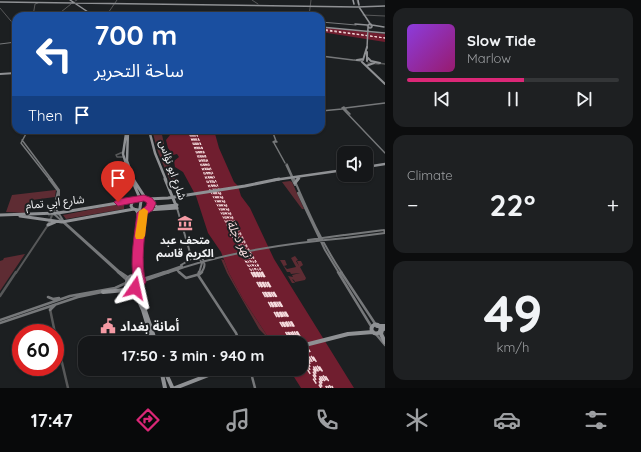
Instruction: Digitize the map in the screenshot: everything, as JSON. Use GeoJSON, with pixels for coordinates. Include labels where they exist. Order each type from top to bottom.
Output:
{"type":"FeatureCollection","features":[{"type":"Feature","properties":{"kind":"main road"},"geometry":{"type":"LineString","coordinates":[[0,1],[32,3],[74,2],[306,5]]}},
{"type":"Feature","properties":{"kind":"main road"},"geometry":{"type":"LineString","coordinates":[[74,2],[88,12]]}},
{"type":"Feature","properties":{"kind":"main road"},"geometry":{"type":"LineString","coordinates":[[116,3],[306,5],[353,3],[385,6]]}},
{"type":"Feature","properties":{"kind":"main road"},"geometry":{"type":"LineString","coordinates":[[353,3],[370,26]]}},
{"type":"Feature","properties":{"kind":"main road"},"geometry":{"type":"LineString","coordinates":[[359,4],[359,8],[370,26],[365,62]]}},
{"type":"Feature","properties":{"kind":"main road"},"geometry":{"type":"LineString","coordinates":[[325,21],[385,27]]}},
{"type":"Feature","properties":{"kind":"main road"},"geometry":{"type":"LineString","coordinates":[[325,27],[385,33]]}},
{"type":"Feature","properties":{"kind":"main road"},"geometry":{"type":"LineString","coordinates":[[0,44],[12,42]]}},
{"type":"Feature","properties":{"kind":"main road"},"geometry":{"type":"LineString","coordinates":[[325,57],[374,63]]}},
{"type":"Feature","properties":{"kind":"main road"},"geometry":{"type":"LineString","coordinates":[[354,60],[366,58],[380,63]]}},
{"type":"Feature","properties":{"kind":"main road"},"geometry":{"type":"LineString","coordinates":[[354,60],[365,62],[385,83]]}},
{"type":"Feature","properties":{"kind":"main road"},"geometry":{"type":"LineString","coordinates":[[0,75],[12,73]]}},
{"type":"Feature","properties":{"kind":"main road"},"geometry":{"type":"LineString","coordinates":[[325,111],[385,103]]}},
{"type":"Feature","properties":{"kind":"main road"},"geometry":{"type":"LineString","coordinates":[[344,109],[385,103]]}},
{"type":"Feature","properties":{"kind":"main road"},"geometry":{"type":"LineString","coordinates":[[349,113],[348,109],[352,108]]}},
{"type":"Feature","properties":{"kind":"main road"},"geometry":{"type":"LineString","coordinates":[[344,109],[362,128]]}},
{"type":"Feature","properties":{"kind":"main road"},"geometry":{"type":"LineString","coordinates":[[344,109],[385,152]]}},
{"type":"Feature","properties":{"kind":"main road"},"geometry":{"type":"LineString","coordinates":[[26,134],[21,143],[29,150],[30,154],[47,173],[60,191],[56,209],[63,222]]}},
{"type":"Feature","properties":{"kind":"main road"},"geometry":{"type":"LineString","coordinates":[[26,134],[22,140],[25,147],[58,191],[52,213],[127,280],[131,288],[136,293],[151,336]]}},
{"type":"Feature","properties":{"kind":"main road"},"geometry":{"type":"LineString","coordinates":[[125,157],[127,134]]}},
{"type":"Feature","properties":{"kind":"main road","name":"شارع ابو نؤاس"},"geometry":{"type":"LineString","coordinates":[[151,134],[155,153],[177,206]]}},
{"type":"Feature","properties":{"kind":"main road"},"geometry":{"type":"LineString","coordinates":[[272,134],[320,240]]}},
{"type":"Feature","properties":{"kind":"main road"},"geometry":{"type":"LineString","coordinates":[[125,148],[123,152],[140,199],[140,210],[142,213],[134,277]]}},
{"type":"Feature","properties":{"kind":"main road"},"geometry":{"type":"LineString","coordinates":[[373,167],[385,165]]}},
{"type":"Feature","properties":{"kind":"main road"},"geometry":{"type":"LineString","coordinates":[[43,171],[47,173]]}},
{"type":"Feature","properties":{"kind":"main road"},"geometry":{"type":"LineString","coordinates":[[272,182],[292,176],[337,172]]}},
{"type":"Feature","properties":{"kind":"main road"},"geometry":{"type":"LineString","coordinates":[[152,336],[137,287],[139,280],[138,213],[140,210],[159,199],[272,182],[292,176],[299,178],[337,172]]}},
{"type":"Feature","properties":{"kind":"main road"},"geometry":{"type":"LineString","coordinates":[[292,176],[305,209],[320,240],[379,329],[385,342]]}},
{"type":"Feature","properties":{"kind":"main road"},"geometry":{"type":"LineString","coordinates":[[295,183],[299,178]]}},
{"type":"Feature","properties":{"kind":"main road"},"geometry":{"type":"LineString","coordinates":[[134,182],[147,199],[156,207],[177,206]]}},
{"type":"Feature","properties":{"kind":"main road"},"geometry":{"type":"LineString","coordinates":[[140,199],[131,205],[140,210]]}},
{"type":"Feature","properties":{"kind":"main road","name":"شارع ابي تمام"},"geometry":{"type":"LineString","coordinates":[[2,216],[58,213],[140,199],[159,199]]}},
{"type":"Feature","properties":{"kind":"main road"},"geometry":{"type":"LineString","coordinates":[[152,204],[154,209],[177,206]]}},
{"type":"Feature","properties":{"kind":"main road"},"geometry":{"type":"LineString","coordinates":[[68,220],[94,215],[177,206]]}},
{"type":"Feature","properties":{"kind":"main road"},"geometry":{"type":"LineString","coordinates":[[177,206],[190,256]]}},
{"type":"Feature","properties":{"kind":"main road"},"geometry":{"type":"LineString","coordinates":[[62,214],[94,207]]}},
{"type":"Feature","properties":{"kind":"main road"},"geometry":{"type":"LineString","coordinates":[[301,210],[305,209]]}},
{"type":"Feature","properties":{"kind":"main road"},"geometry":{"type":"LineString","coordinates":[[17,214],[49,218],[56,222]]}},
{"type":"Feature","properties":{"kind":"main road"},"geometry":{"type":"LineString","coordinates":[[48,225],[56,222],[63,222],[94,215]]}},
{"type":"Feature","properties":{"kind":"main road","name":"شارع ابي تمام"},"geometry":{"type":"LineString","coordinates":[[2,216],[49,218]]}},
{"type":"Feature","properties":{"kind":"main road"},"geometry":{"type":"LineString","coordinates":[[139,280],[182,266],[303,241],[385,231]]}},
{"type":"Feature","properties":{"kind":"main road"},"geometry":{"type":"LineString","coordinates":[[190,256],[195,257],[202,263],[199,275],[237,336]]}},
{"type":"Feature","properties":{"kind":"main road"},"geometry":{"type":"LineString","coordinates":[[190,256],[180,270],[185,277],[199,275]]}},
{"type":"Feature","properties":{"kind":"main road"},"geometry":{"type":"LineString","coordinates":[[168,272],[182,266]]}},
{"type":"Feature","properties":{"kind":"main road"},"geometry":{"type":"LineString","coordinates":[[134,277],[139,280],[178,270],[185,278],[199,275]]}},
{"type":"Feature","properties":{"kind":"main road"},"geometry":{"type":"LineString","coordinates":[[48,297],[53,299],[92,291],[117,288],[127,280],[134,277]]}},
{"type":"Feature","properties":{"kind":"main road"},"geometry":{"type":"LineString","coordinates":[[0,321],[76,297],[137,287]]}},
{"type":"Feature","properties":{"kind":"main road"},"geometry":{"type":"LineString","coordinates":[[103,292],[126,290],[136,293]]}},
{"type":"Feature","properties":{"kind":"main road"},"geometry":{"type":"LineString","coordinates":[[0,321],[18,317],[47,305],[50,306],[68,297]]}},
{"type":"Feature","properties":{"kind":"main road"},"geometry":{"type":"LineString","coordinates":[[308,344],[363,331],[379,329]]}},
{"type":"Feature","properties":{"kind":"main road"},"geometry":{"type":"LineString","coordinates":[[379,329],[385,342]]}},
{"type":"Feature","properties":{"kind":"main road"},"geometry":{"type":"LineString","coordinates":[[379,329],[385,342]]}},
{"type":"Feature","properties":{"kind":"main road"},"geometry":{"type":"LineString","coordinates":[[162,376],[165,388],[169,386],[174,388],[206,376]]}},
{"type":"Feature","properties":{"kind":"main road"},"geometry":{"type":"LineString","coordinates":[[168,376],[174,388]]}},
{"type":"Feature","properties":{"kind":"main road"},"geometry":{"type":"LineString","coordinates":[[252,376],[255,388]]}},
{"type":"Feature","properties":{"kind":"street"},"geometry":{"type":"LineString","coordinates":[[252,0],[258,4]]}},
{"type":"Feature","properties":{"kind":"street"},"geometry":{"type":"LineString","coordinates":[[310,12],[311,0]]}},
{"type":"Feature","properties":{"kind":"street"},"geometry":{"type":"LineString","coordinates":[[62,12],[74,2]]}},
{"type":"Feature","properties":{"kind":"street"},"geometry":{"type":"LineString","coordinates":[[32,3],[34,4],[34,7]]}},
{"type":"Feature","properties":{"kind":"street"},"geometry":{"type":"LineString","coordinates":[[33,12],[34,7],[38,3]]}},
{"type":"Feature","properties":{"kind":"street"},"geometry":{"type":"LineString","coordinates":[[109,12],[116,3]]}},
{"type":"Feature","properties":{"kind":"street"},"geometry":{"type":"LineString","coordinates":[[0,7],[12,21]]}},
{"type":"Feature","properties":{"kind":"street"},"geometry":{"type":"LineString","coordinates":[[364,16],[385,16]]}},
{"type":"Feature","properties":{"kind":"street"},"geometry":{"type":"LineString","coordinates":[[365,62],[385,64]]}},
{"type":"Feature","properties":{"kind":"street"},"geometry":{"type":"LineString","coordinates":[[374,63],[385,64]]}},
{"type":"Feature","properties":{"kind":"street"},"geometry":{"type":"LineString","coordinates":[[123,152],[118,153],[116,156],[125,157]]}},
{"type":"Feature","properties":{"kind":"street"},"geometry":{"type":"LineString","coordinates":[[0,296],[48,225],[49,218],[52,213]]}},
{"type":"Feature","properties":{"kind":"street"},"geometry":{"type":"LineString","coordinates":[[50,306],[53,324]]}},
{"type":"Feature","properties":{"kind":"street"},"geometry":{"type":"LineString","coordinates":[[64,371],[68,388]]}},
{"type":"Feature","properties":{"kind":"shaded area"},"geometry":{"type":"Polygon","coordinates":[[[153,134],[162,134],[167,158],[176,180],[170,181],[158,152],[153,134]]]}},
{"type":"Feature","properties":{"kind":"shaded area"},"geometry":{"type":"Polygon","coordinates":[[[282,182],[292,182],[304,209],[302,209],[282,182]]]}},
{"type":"Feature","properties":{"kind":"shaded area"},"geometry":{"type":"Polygon","coordinates":[[[56,190],[55,197],[32,200],[26,213],[6,212],[12,195],[56,190]]]}},
{"type":"Feature","properties":{"kind":"shaded area"},"geometry":{"type":"Polygon","coordinates":[[[124,203],[124,209],[66,219],[63,215],[124,203]]]}},
{"type":"Feature","properties":{"kind":"shaded area"},"geometry":{"type":"Polygon","coordinates":[[[25,254],[0,291],[0,261],[4,258],[25,254]]]}},
{"type":"Feature","properties":{"kind":"shaded area"},"geometry":{"type":"Polygon","coordinates":[[[295,256],[298,260],[296,261],[299,266],[297,261],[301,261],[303,265],[300,267],[306,278],[305,280],[295,282],[292,279],[295,283],[292,283],[288,276],[293,277],[292,275],[300,273],[291,274],[290,272],[287,272],[280,260],[285,260],[287,265],[284,266],[287,269],[296,267],[291,258],[295,256]]]}},
{"type":"Feature","properties":{"kind":"shaded area"},"geometry":{"type":"Polygon","coordinates":[[[221,259],[224,260],[243,299],[267,336],[266,336],[259,329],[227,273],[221,259]]]}},
{"type":"Feature","properties":{"kind":"water"},"geometry":{"type":"Polygon","coordinates":[[[325,27],[385,34],[385,42],[325,33],[325,27]]]}},
{"type":"Feature","properties":{"kind":"water","name":"نهر دجلة"},"geometry":{"type":"Polygon","coordinates":[[[170,134],[215,134],[219,148],[234,182],[238,186],[241,196],[250,208],[274,259],[354,388],[301,388],[293,376],[308,376],[308,336],[267,336],[243,299],[229,273],[221,252],[208,233],[196,196],[183,172],[175,167],[174,161],[179,157],[177,154],[173,155],[168,148],[166,140],[170,134]]]}},
{"type":"Feature","properties":{"kind":"ferry route"},"geometry":{"type":"LineString","coordinates":[[325,30],[385,38]]}},
{"type":"Feature","properties":{"kind":"ferry route"},"geometry":{"type":"LineString","coordinates":[[325,30],[385,38]]}},
{"type":"Feature","properties":{"kind":"ferry route"},"geometry":{"type":"LineString","coordinates":[[189,134],[210,190]]}},
{"type":"Feature","properties":{"kind":"ferry route"},"geometry":{"type":"LineString","coordinates":[[190,134],[211,189]]}},
{"type":"Feature","properties":{"kind":"ferry route"},"geometry":{"type":"LineString","coordinates":[[192,134],[213,189]]}},
{"type":"Feature","properties":{"kind":"ferry route"},"geometry":{"type":"LineString","coordinates":[[193,134],[214,190]]}},
{"type":"Feature","properties":{"kind":"ferry route"},"geometry":{"type":"LineString","coordinates":[[194,134],[215,189]]}},
{"type":"Feature","properties":{"kind":"ferry route"},"geometry":{"type":"LineString","coordinates":[[195,134],[216,189]]}},
{"type":"Feature","properties":{"kind":"ferry route"},"geometry":{"type":"LineString","coordinates":[[196,134],[215,184],[247,248],[262,273]]}},
{"type":"Feature","properties":{"kind":"ferry route"},"geometry":{"type":"LineString","coordinates":[[197,134],[219,189]]}},
{"type":"Feature","properties":{"kind":"ferry route"},"geometry":{"type":"LineString","coordinates":[[211,192],[239,250],[252,273]]}},
{"type":"Feature","properties":{"kind":"ferry route"},"geometry":{"type":"LineString","coordinates":[[213,192],[240,250],[253,273]]}},
{"type":"Feature","properties":{"kind":"ferry route"},"geometry":{"type":"LineString","coordinates":[[214,192],[241,249],[255,273]]}},
{"type":"Feature","properties":{"kind":"ferry route"},"geometry":{"type":"LineString","coordinates":[[215,192],[243,249],[257,273]]}},
{"type":"Feature","properties":{"kind":"ferry route"},"geometry":{"type":"LineString","coordinates":[[216,192],[244,249],[258,273]]}},
{"type":"Feature","properties":{"kind":"ferry route"},"geometry":{"type":"LineString","coordinates":[[218,192],[246,250]]}},
{"type":"Feature","properties":{"kind":"ferry route"},"geometry":{"type":"LineString","coordinates":[[220,192],[248,248],[263,273]]}},
{"type":"Feature","properties":{"kind":"ferry route"},"geometry":{"type":"LineString","coordinates":[[248,253],[260,273]]}},
{"type":"Feature","properties":{"kind":"ferry route"},"geometry":{"type":"LineString","coordinates":[[251,272],[288,336]]}},
{"type":"Feature","properties":{"kind":"ferry route"},"geometry":{"type":"LineString","coordinates":[[253,272],[290,336]]}},
{"type":"Feature","properties":{"kind":"ferry route"},"geometry":{"type":"LineString","coordinates":[[254,272],[291,336]]}},
{"type":"Feature","properties":{"kind":"ferry route"},"geometry":{"type":"LineString","coordinates":[[256,272],[293,336]]}},
{"type":"Feature","properties":{"kind":"ferry route"},"geometry":{"type":"LineString","coordinates":[[257,272],[295,336]]}},
{"type":"Feature","properties":{"kind":"ferry route"},"geometry":{"type":"LineString","coordinates":[[259,272],[297,336]]}},
{"type":"Feature","properties":{"kind":"ferry route"},"geometry":{"type":"LineString","coordinates":[[261,272],[299,336]]}},
{"type":"Feature","properties":{"kind":"ferry route"},"geometry":{"type":"LineString","coordinates":[[262,272],[300,336]]}},
{"type":"Feature","properties":{"kind":"ferry route"},"geometry":{"type":"LineString","coordinates":[[308,349],[333,388]]}},
{"type":"Feature","properties":{"kind":"ferry route"},"geometry":{"type":"LineString","coordinates":[[308,351],[331,388]]}},
{"type":"Feature","properties":{"kind":"ferry route"},"geometry":{"type":"LineString","coordinates":[[308,355],[329,388]]}},
{"type":"Feature","properties":{"kind":"ferry route"},"geometry":{"type":"LineString","coordinates":[[308,358],[327,388]]}},
{"type":"Feature","properties":{"kind":"ferry route"},"geometry":{"type":"LineString","coordinates":[[308,360],[325,388]]}},
{"type":"Feature","properties":{"kind":"ferry route"},"geometry":{"type":"LineString","coordinates":[[308,363],[323,388]]}},
{"type":"Feature","properties":{"kind":"ferry route"},"geometry":{"type":"LineString","coordinates":[[308,367],[321,388]]}},
{"type":"Feature","properties":{"kind":"ferry route"},"geometry":{"type":"LineString","coordinates":[[308,370],[319,388]]}},
{"type":"Feature","properties":{"kind":"tunnel"},"geometry":{"type":"LineString","coordinates":[[48,215],[60,214]]}},
{"type":"Feature","properties":{"kind":"slow traffic"},"geometry":{"type":"LineString","coordinates":[[140,236],[142,213],[144,211]]}},
{"type":"Feature","properties":{"kind":"place","name":"متحف عبد الكريم قاسم"},"geometry":{"type":"Point","coordinates":[185,223]}},
{"type":"Feature","properties":{"kind":"place","name":"أمانة بغداد"},"geometry":{"type":"Point","coordinates":[108,326]}},
{"type":"Feature","properties":{"kind":"route"},"geometry":{"type":"LineString","coordinates":[[118,202],[144,198],[152,203],[150,208],[142,213],[138,276],[140,284],[135,288]]}}]}
